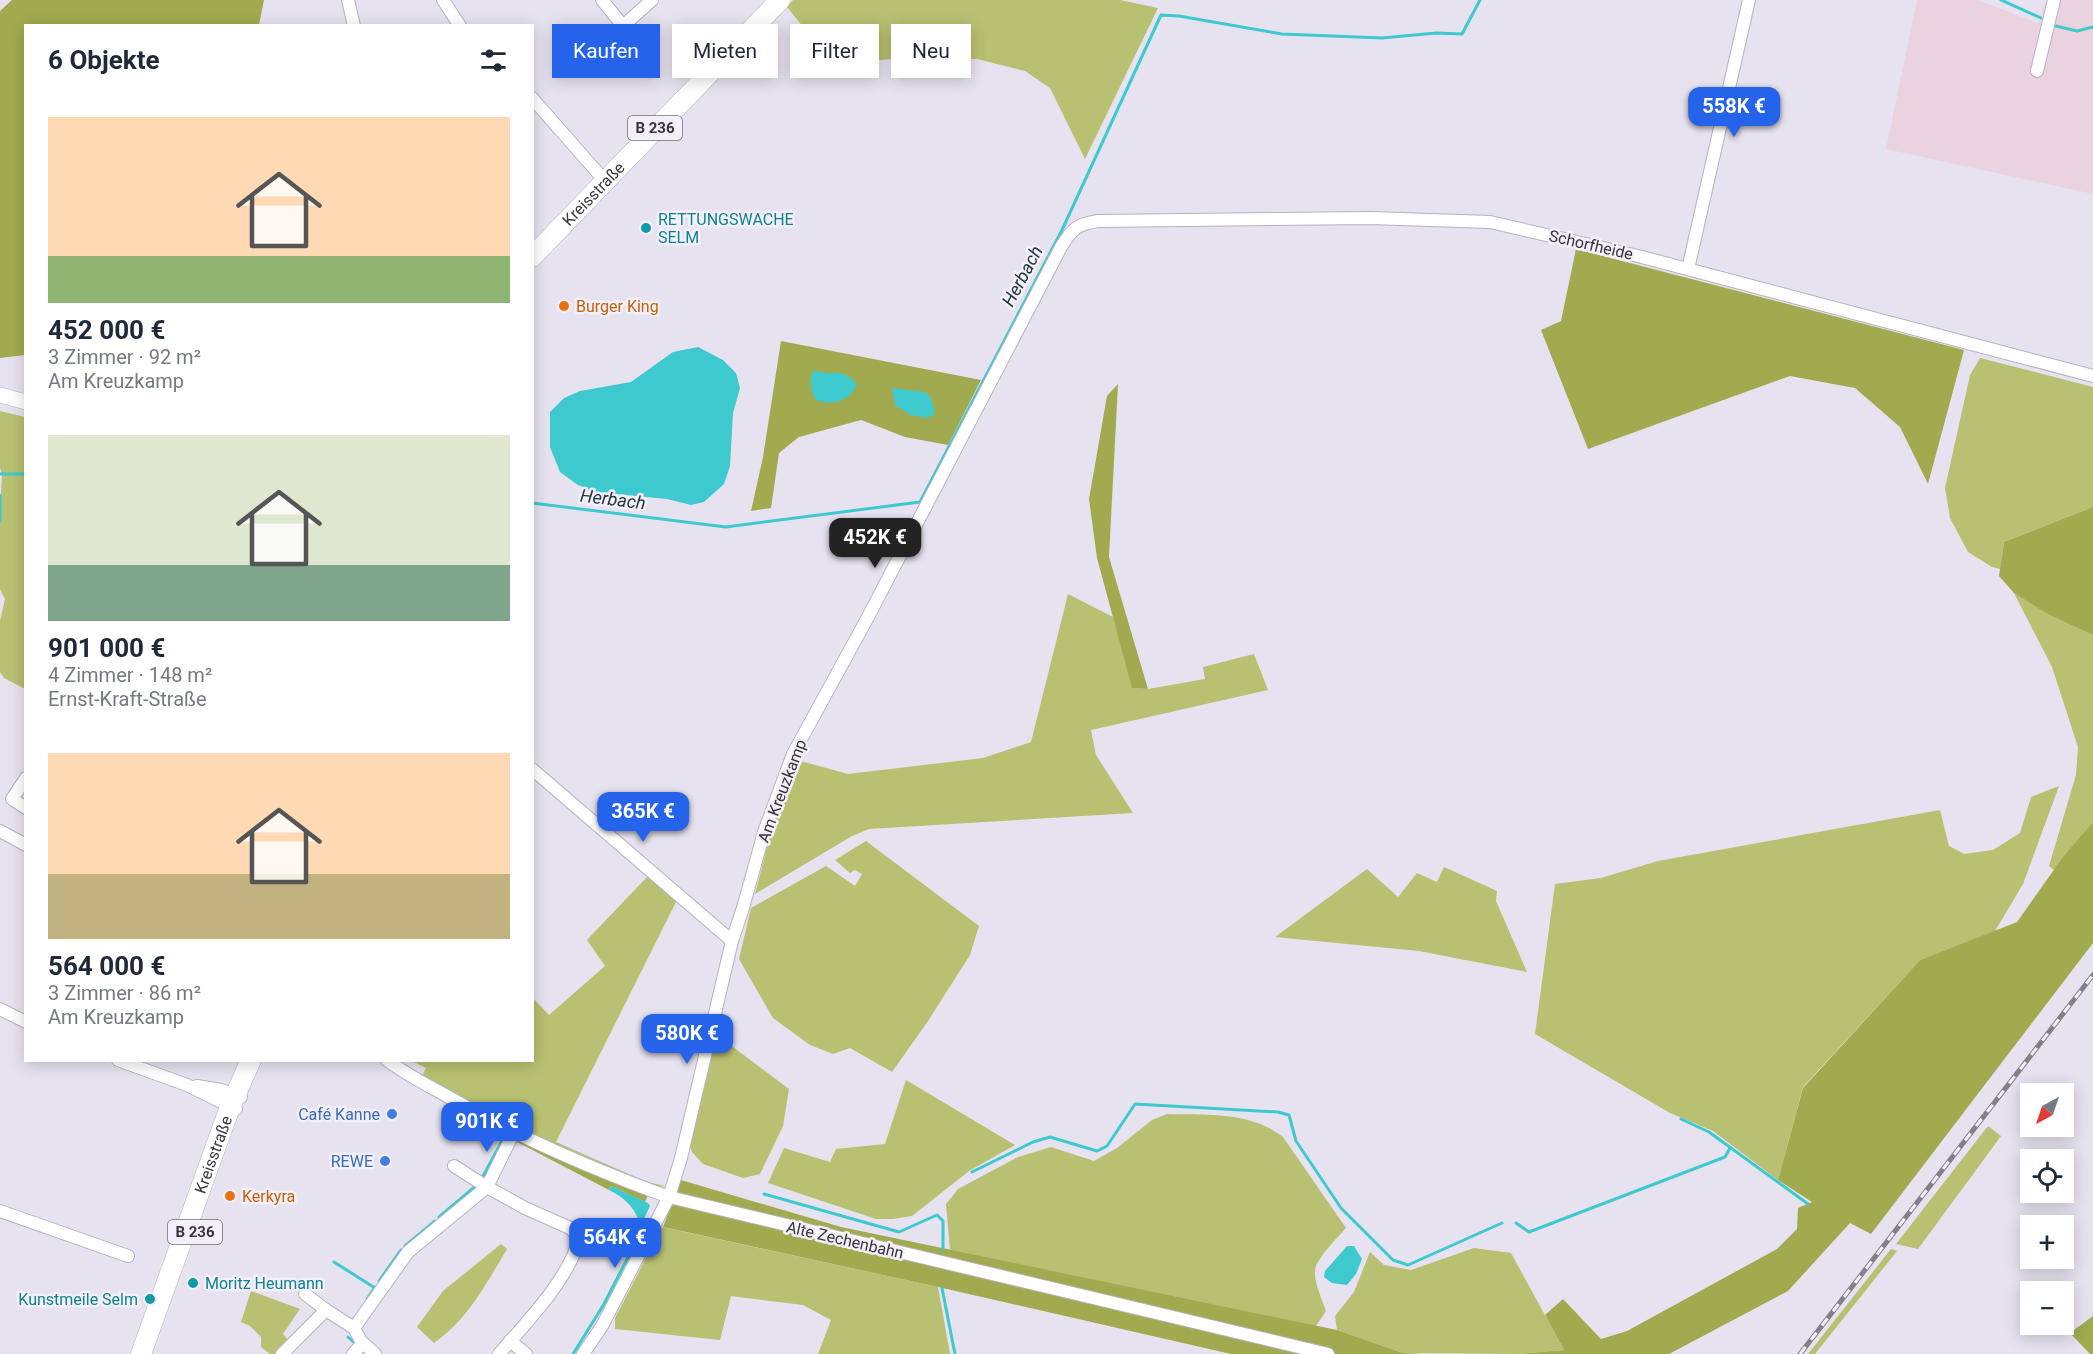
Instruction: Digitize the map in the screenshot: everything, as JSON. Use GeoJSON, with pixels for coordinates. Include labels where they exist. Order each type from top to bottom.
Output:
{"type":"FeatureCollection","features":[{"type":"Feature","properties":{"kind":"main road","name":"Kreisstraße"},"geometry":{"type":"LineString","coordinates":[[534,255],[780,0]]}},
{"type":"Feature","properties":{"kind":"main road","name":"Kreisstraße"},"geometry":{"type":"LineString","coordinates":[[153,1354],[250,1062]]}},
{"type":"Feature","properties":{"kind":"main road","name":"Kreisstraße"},"geometry":{"type":"LineString","coordinates":[[141,1354],[237,1103],[261,1062]]}},
{"type":"Feature","properties":{"kind":"street"},"geometry":{"type":"LineString","coordinates":[[348,0],[354,24]]}},
{"type":"Feature","properties":{"kind":"street"},"geometry":{"type":"LineString","coordinates":[[443,0],[459,24]]}},
{"type":"Feature","properties":{"kind":"street"},"geometry":{"type":"LineString","coordinates":[[602,0],[621,24]]}},
{"type":"Feature","properties":{"kind":"street"},"geometry":{"type":"LineString","coordinates":[[625,24],[652,0]]}},
{"type":"Feature","properties":{"kind":"street"},"geometry":{"type":"LineString","coordinates":[[1688,269],[1749,0]]}},
{"type":"Feature","properties":{"kind":"street"},"geometry":{"type":"LineString","coordinates":[[2037,71],[2054,0]]}},
{"type":"Feature","properties":{"kind":"street"},"geometry":{"type":"LineString","coordinates":[[534,100],[605,181]]}},
{"type":"Feature","properties":{"kind":"street","name":"Schorfheide"},"geometry":{"type":"LineString","coordinates":[[1076,227],[1083,223],[1110,220],[1370,218],[1490,222],[1688,269],[2093,376]]}},
{"type":"Feature","properties":{"kind":"street","name":"Am Kreuzkamp"},"geometry":{"type":"LineString","coordinates":[[582,1354],[602,1326],[669,1197],[681,1158],[732,940],[764,832],[793,754],[868,617],[1061,247],[1076,227]]}},
{"type":"Feature","properties":{"kind":"street"},"geometry":{"type":"LineString","coordinates":[[0,395],[24,401]]}},
{"type":"Feature","properties":{"kind":"street"},"geometry":{"type":"LineString","coordinates":[[534,772],[732,940]]}},
{"type":"Feature","properties":{"kind":"street"},"geometry":{"type":"LineString","coordinates":[[24,781],[12,799],[24,807]]}},
{"type":"Feature","properties":{"kind":"street"},"geometry":{"type":"LineString","coordinates":[[0,831],[24,844]]}},
{"type":"Feature","properties":{"kind":"street"},"geometry":{"type":"LineString","coordinates":[[0,1009],[24,1021]]}},
{"type":"Feature","properties":{"kind":"street"},"geometry":{"type":"LineString","coordinates":[[124,1062],[237,1103]]}},
{"type":"Feature","properties":{"kind":"street","name":"Alte Zechenbahn"},"geometry":{"type":"LineString","coordinates":[[390,1062],[514,1132],[610,1176],[669,1197],[1328,1354]]}},
{"type":"Feature","properties":{"kind":"street"},"geometry":{"type":"LineString","coordinates":[[354,1328],[408,1252],[487,1187],[514,1132]]}},
{"type":"Feature","properties":{"kind":"street"},"geometry":{"type":"LineString","coordinates":[[454,1166],[525,1208],[570,1228],[579,1237],[561,1278],[499,1354]]}},
{"type":"Feature","properties":{"kind":"street"},"geometry":{"type":"LineString","coordinates":[[1,1215],[128,1256]]}},
{"type":"Feature","properties":{"kind":"street"},"geometry":{"type":"LineString","coordinates":[[305,1294],[354,1328],[363,1343],[375,1354]]}},
{"type":"Feature","properties":{"kind":"street"},"geometry":{"type":"LineString","coordinates":[[282,1354],[326,1310]]}},
{"type":"Feature","properties":{"kind":"street"},"geometry":{"type":"LineString","coordinates":[[510,1341],[526,1354]]}},
{"type":"Feature","properties":{"kind":"street"},"geometry":{"type":"LineString","coordinates":[[353,1354],[363,1343]]}},
{"type":"Feature","properties":{"kind":"shaded area"},"geometry":{"type":"Polygon","coordinates":[[[1917,0],[1978,0],[2038,23],[2047,0],[2093,0],[2093,194],[1886,149],[1917,0]]]}},
{"type":"Feature","properties":{"kind":"green space"},"geometry":{"type":"Polygon","coordinates":[[[12,0],[264,0],[259,24],[24,24],[24,355],[0,358],[0,11],[12,0]]]}},
{"type":"Feature","properties":{"kind":"green space"},"geometry":{"type":"Polygon","coordinates":[[[793,0],[1120,0],[1158,8],[1085,159],[1050,88],[1025,71],[971,59],[971,24],[891,24],[891,59],[879,60],[879,24],[801,24],[787,7],[793,0]]]}},
{"type":"Feature","properties":{"kind":"green space"},"geometry":{"type":"Polygon","coordinates":[[[1576,249],[1964,350],[1928,484],[1900,427],[1855,388],[1790,376],[1588,449],[1541,330],[1561,321],[1576,249]]]}},
{"type":"Feature","properties":{"kind":"green space"},"geometry":{"type":"Polygon","coordinates":[[[781,341],[981,380],[948,445],[905,437],[861,420],[799,437],[779,453],[771,508],[751,511],[763,457],[781,341]]]}},
{"type":"Feature","properties":{"kind":"green space"},"geometry":{"type":"Polygon","coordinates":[[[1980,358],[2093,387],[2093,507],[2004,542],[2000,569],[1992,567],[1968,552],[1950,518],[1945,488],[1970,375],[1980,358]]]}},
{"type":"Feature","properties":{"kind":"green space"},"geometry":{"type":"Polygon","coordinates":[[[1118,384],[1109,557],[1148,689],[1132,688],[1097,558],[1089,499],[1107,396],[1118,384]]]}},
{"type":"Feature","properties":{"kind":"green space"},"geometry":{"type":"Polygon","coordinates":[[[0,411],[24,417],[24,688],[4,678],[0,672],[0,621],[5,599],[0,589],[2,475],[0,411]]]}},
{"type":"Feature","properties":{"kind":"green space"},"geometry":{"type":"Polygon","coordinates":[[[2093,507],[2093,635],[2047,614],[2014,593],[1999,576],[2004,542],[2093,507]]]}},
{"type":"Feature","properties":{"kind":"green space"},"geometry":{"type":"Polygon","coordinates":[[[2014,593],[2047,614],[2093,635],[2093,822],[2054,870],[2049,866],[2076,775],[2078,747],[2052,667],[2014,593]]]}},
{"type":"Feature","properties":{"kind":"green space"},"geometry":{"type":"Polygon","coordinates":[[[1068,594],[1113,617],[1133,688],[1148,689],[1205,679],[1203,667],[1254,654],[1268,690],[1091,730],[1096,755],[1133,813],[869,829],[852,836],[755,894],[770,836],[797,760],[848,774],[983,758],[1031,742],[1068,594]]]}},
{"type":"Feature","properties":{"kind":"green space"},"geometry":{"type":"Polygon","coordinates":[[[2059,786],[2023,884],[1995,931],[1920,960],[1803,1087],[1778,1180],[1713,1131],[1670,1113],[1535,1034],[1555,884],[1601,878],[1658,861],[1940,810],[1949,846],[1964,854],[1993,850],[2020,833],[2031,797],[2059,786]]]}},
{"type":"Feature","properties":{"kind":"green space"},"geometry":{"type":"Polygon","coordinates":[[[2093,822],[2093,943],[1871,1234],[1850,1223],[1788,1291],[1669,1354],[1519,1354],[1564,1350],[1545,1315],[1563,1299],[1601,1339],[1627,1331],[1777,1249],[1797,1229],[1798,1208],[1812,1202],[1778,1180],[1803,1088],[1920,960],[2017,922],[2063,857],[2093,822]]]}},
{"type":"Feature","properties":{"kind":"green space"},"geometry":{"type":"Polygon","coordinates":[[[866,841],[979,926],[970,955],[892,1072],[850,1048],[833,1054],[810,1045],[773,1018],[739,959],[751,908],[826,866],[855,886],[862,874],[855,870],[850,873],[835,860],[866,841]]]}},
{"type":"Feature","properties":{"kind":"green space"},"geometry":{"type":"Polygon","coordinates":[[[1444,867],[1497,891],[1496,901],[1527,972],[1419,951],[1275,937],[1367,869],[1398,897],[1417,873],[1437,882],[1444,867]]]}},
{"type":"Feature","properties":{"kind":"green space"},"geometry":{"type":"Polygon","coordinates":[[[647,877],[678,898],[556,1142],[647,1182],[665,1186],[653,1188],[514,1127],[422,1076],[426,1068],[414,1062],[534,1062],[534,999],[549,1015],[605,966],[587,940],[647,877]]]}},
{"type":"Feature","properties":{"kind":"green space"},"geometry":{"type":"Polygon","coordinates":[[[717,1035],[789,1089],[783,1126],[760,1174],[743,1178],[703,1164],[692,1152],[689,1143],[717,1035]]]}},
{"type":"Feature","properties":{"kind":"green space"},"geometry":{"type":"Polygon","coordinates":[[[906,1080],[1015,1145],[969,1171],[912,1216],[893,1219],[876,1219],[768,1183],[784,1148],[830,1162],[836,1149],[885,1144],[906,1080]]]}},
{"type":"Feature","properties":{"kind":"green space"},"geometry":{"type":"Polygon","coordinates":[[[1167,1114],[1227,1116],[1256,1123],[1283,1137],[1346,1228],[1324,1254],[1315,1270],[1317,1286],[1326,1311],[1316,1326],[950,1250],[946,1204],[958,1189],[1018,1157],[1051,1147],[1094,1161],[1117,1148],[1152,1120],[1167,1114]]]}},
{"type":"Feature","properties":{"kind":"green space"},"geometry":{"type":"Polygon","coordinates":[[[1988,1126],[2001,1136],[1918,1249],[1896,1244],[1988,1126]]]}},
{"type":"Feature","properties":{"kind":"green space"},"geometry":{"type":"Polygon","coordinates":[[[519,1138],[648,1195],[645,1202],[611,1186],[609,1190],[517,1142],[519,1138]]]}},
{"type":"Feature","properties":{"kind":"green space"},"geometry":{"type":"Polygon","coordinates":[[[681,1180],[841,1227],[1337,1330],[1403,1353],[1426,1354],[1231,1354],[663,1227],[681,1180]]]}},
{"type":"Feature","properties":{"kind":"green space"},"geometry":{"type":"Polygon","coordinates":[[[662,1227],[938,1287],[950,1354],[818,1354],[831,1320],[803,1305],[731,1296],[720,1340],[615,1329],[615,1318],[662,1227]]]}},
{"type":"Feature","properties":{"kind":"green space"},"geometry":{"type":"Polygon","coordinates":[[[501,1244],[507,1249],[467,1312],[434,1343],[417,1327],[443,1291],[501,1244]]]}},
{"type":"Feature","properties":{"kind":"green space"},"geometry":{"type":"Polygon","coordinates":[[[1474,1248],[1511,1253],[1564,1350],[1519,1354],[1403,1353],[1337,1330],[1335,1316],[1354,1292],[1370,1252],[1384,1265],[1411,1270],[1474,1248]]]}},
{"type":"Feature","properties":{"kind":"green space"},"geometry":{"type":"Polygon","coordinates":[[[1891,1249],[1897,1251],[1815,1354],[1808,1354],[1891,1249]]]}},
{"type":"Feature","properties":{"kind":"green space"},"geometry":{"type":"Polygon","coordinates":[[[251,1291],[300,1309],[283,1334],[289,1341],[276,1354],[270,1354],[261,1347],[261,1337],[250,1326],[241,1322],[251,1291]]]}},
{"type":"Feature","properties":{"kind":"green space"},"geometry":{"type":"Polygon","coordinates":[[[2093,1316],[2093,1354],[2090,1354],[2072,1335],[2074,1335],[2074,1330],[2093,1316]]]}},
{"type":"Feature","properties":{"kind":"water"},"geometry":{"type":"Polygon","coordinates":[[[698,347],[723,360],[736,373],[740,388],[733,413],[730,466],[724,484],[704,502],[691,505],[667,499],[596,492],[578,485],[560,472],[550,447],[550,412],[564,398],[580,391],[631,382],[673,352],[698,347]]]}},
{"type":"Feature","properties":{"kind":"water"},"geometry":{"type":"Polygon","coordinates":[[[814,370],[841,373],[857,384],[845,399],[822,402],[816,400],[811,385],[814,370]]]}},
{"type":"Feature","properties":{"kind":"water"},"geometry":{"type":"Polygon","coordinates":[[[892,388],[925,392],[931,398],[935,412],[929,418],[910,415],[895,405],[892,388]]]}},
{"type":"Feature","properties":{"kind":"water"},"geometry":{"type":"Polygon","coordinates":[[[611,1186],[648,1203],[650,1206],[643,1221],[639,1221],[627,1202],[609,1190],[611,1186]]]}},
{"type":"Feature","properties":{"kind":"water"},"geometry":{"type":"Polygon","coordinates":[[[1347,1246],[1354,1246],[1362,1259],[1356,1274],[1347,1285],[1332,1283],[1324,1277],[1325,1271],[1347,1246]]]}},
{"type":"Feature","properties":{"kind":"waterway","name":"Herbach"},"geometry":{"type":"LineString","coordinates":[[534,503],[726,527],[920,502],[1062,230],[1161,15],[1179,16],[1282,34],[1382,38],[1436,33],[1462,34],[1480,0]]}},
{"type":"Feature","properties":{"kind":"waterway"},"geometry":{"type":"LineString","coordinates":[[2001,0],[2041,18]]}},
{"type":"Feature","properties":{"kind":"waterway"},"geometry":{"type":"LineString","coordinates":[[2056,26],[2077,31],[2093,27]]}},
{"type":"Feature","properties":{"kind":"waterway","name":"Herbach"},"geometry":{"type":"LineString","coordinates":[[0,474],[24,474]]}},
{"type":"Feature","properties":{"kind":"waterway"},"geometry":{"type":"LineString","coordinates":[[0,495],[0,521]]}},
{"type":"Feature","properties":{"kind":"waterway"},"geometry":{"type":"LineString","coordinates":[[972,1172],[1033,1142],[1050,1137],[1097,1151],[1107,1146],[1135,1104],[1278,1112],[1289,1115],[1296,1141],[1341,1208],[1393,1260],[1408,1265],[1502,1223]]}},
{"type":"Feature","properties":{"kind":"waterway"},"geometry":{"type":"LineString","coordinates":[[1681,1119],[1709,1132],[1808,1204]]}},
{"type":"Feature","properties":{"kind":"waterway"},"geometry":{"type":"LineString","coordinates":[[482,1178],[502,1141]]}},
{"type":"Feature","properties":{"kind":"waterway"},"geometry":{"type":"LineString","coordinates":[[1516,1223],[1529,1232],[1725,1157],[1730,1148]]}},
{"type":"Feature","properties":{"kind":"waterway"},"geometry":{"type":"LineString","coordinates":[[439,1217],[477,1185]]}},
{"type":"Feature","properties":{"kind":"waterway"},"geometry":{"type":"LineString","coordinates":[[764,1194],[899,1232],[937,1215],[943,1221],[943,1249]]}},
{"type":"Feature","properties":{"kind":"waterway"},"geometry":{"type":"LineString","coordinates":[[405,1246],[435,1221]]}},
{"type":"Feature","properties":{"kind":"waterway"},"geometry":{"type":"LineString","coordinates":[[573,1354],[604,1304],[644,1226],[643,1221]]}},
{"type":"Feature","properties":{"kind":"waterway"},"geometry":{"type":"LineString","coordinates":[[379,1281],[401,1250]]}},
{"type":"Feature","properties":{"kind":"waterway"},"geometry":{"type":"LineString","coordinates":[[334,1262],[375,1288]]}},
{"type":"Feature","properties":{"kind":"waterway"},"geometry":{"type":"LineString","coordinates":[[367,1299],[375,1287]]}},
{"type":"Feature","properties":{"kind":"waterway"},"geometry":{"type":"LineString","coordinates":[[942,1288],[955,1354]]}},
{"type":"Feature","properties":{"kind":"waterway"},"geometry":{"type":"LineString","coordinates":[[348,1337],[357,1345]]}},
{"type":"Feature","properties":{"kind":"railway"},"geometry":{"type":"LineString","coordinates":[[1800,1354],[2093,975]]}},
{"type":"Feature","properties":{"kind":"place","name":"RETTUNGSWACHE SELM"},"geometry":{"type":"Point","coordinates":[646,228]}},
{"type":"Feature","properties":{"kind":"place","name":"Burger King"},"geometry":{"type":"Point","coordinates":[564,306]}},
{"type":"Feature","properties":{"kind":"place","name":"Café Kanne"},"geometry":{"type":"Point","coordinates":[392,1114]}},
{"type":"Feature","properties":{"kind":"place","name":"REWE"},"geometry":{"type":"Point","coordinates":[385,1161]}},
{"type":"Feature","properties":{"kind":"place","name":"Kerkyra"},"geometry":{"type":"Point","coordinates":[230,1196]}},
{"type":"Feature","properties":{"kind":"place","name":"Moritz Heumann"},"geometry":{"type":"Point","coordinates":[193,1283]}},
{"type":"Feature","properties":{"kind":"place","name":"Kunstmeile Selm"},"geometry":{"type":"Point","coordinates":[150,1299]}}]}
